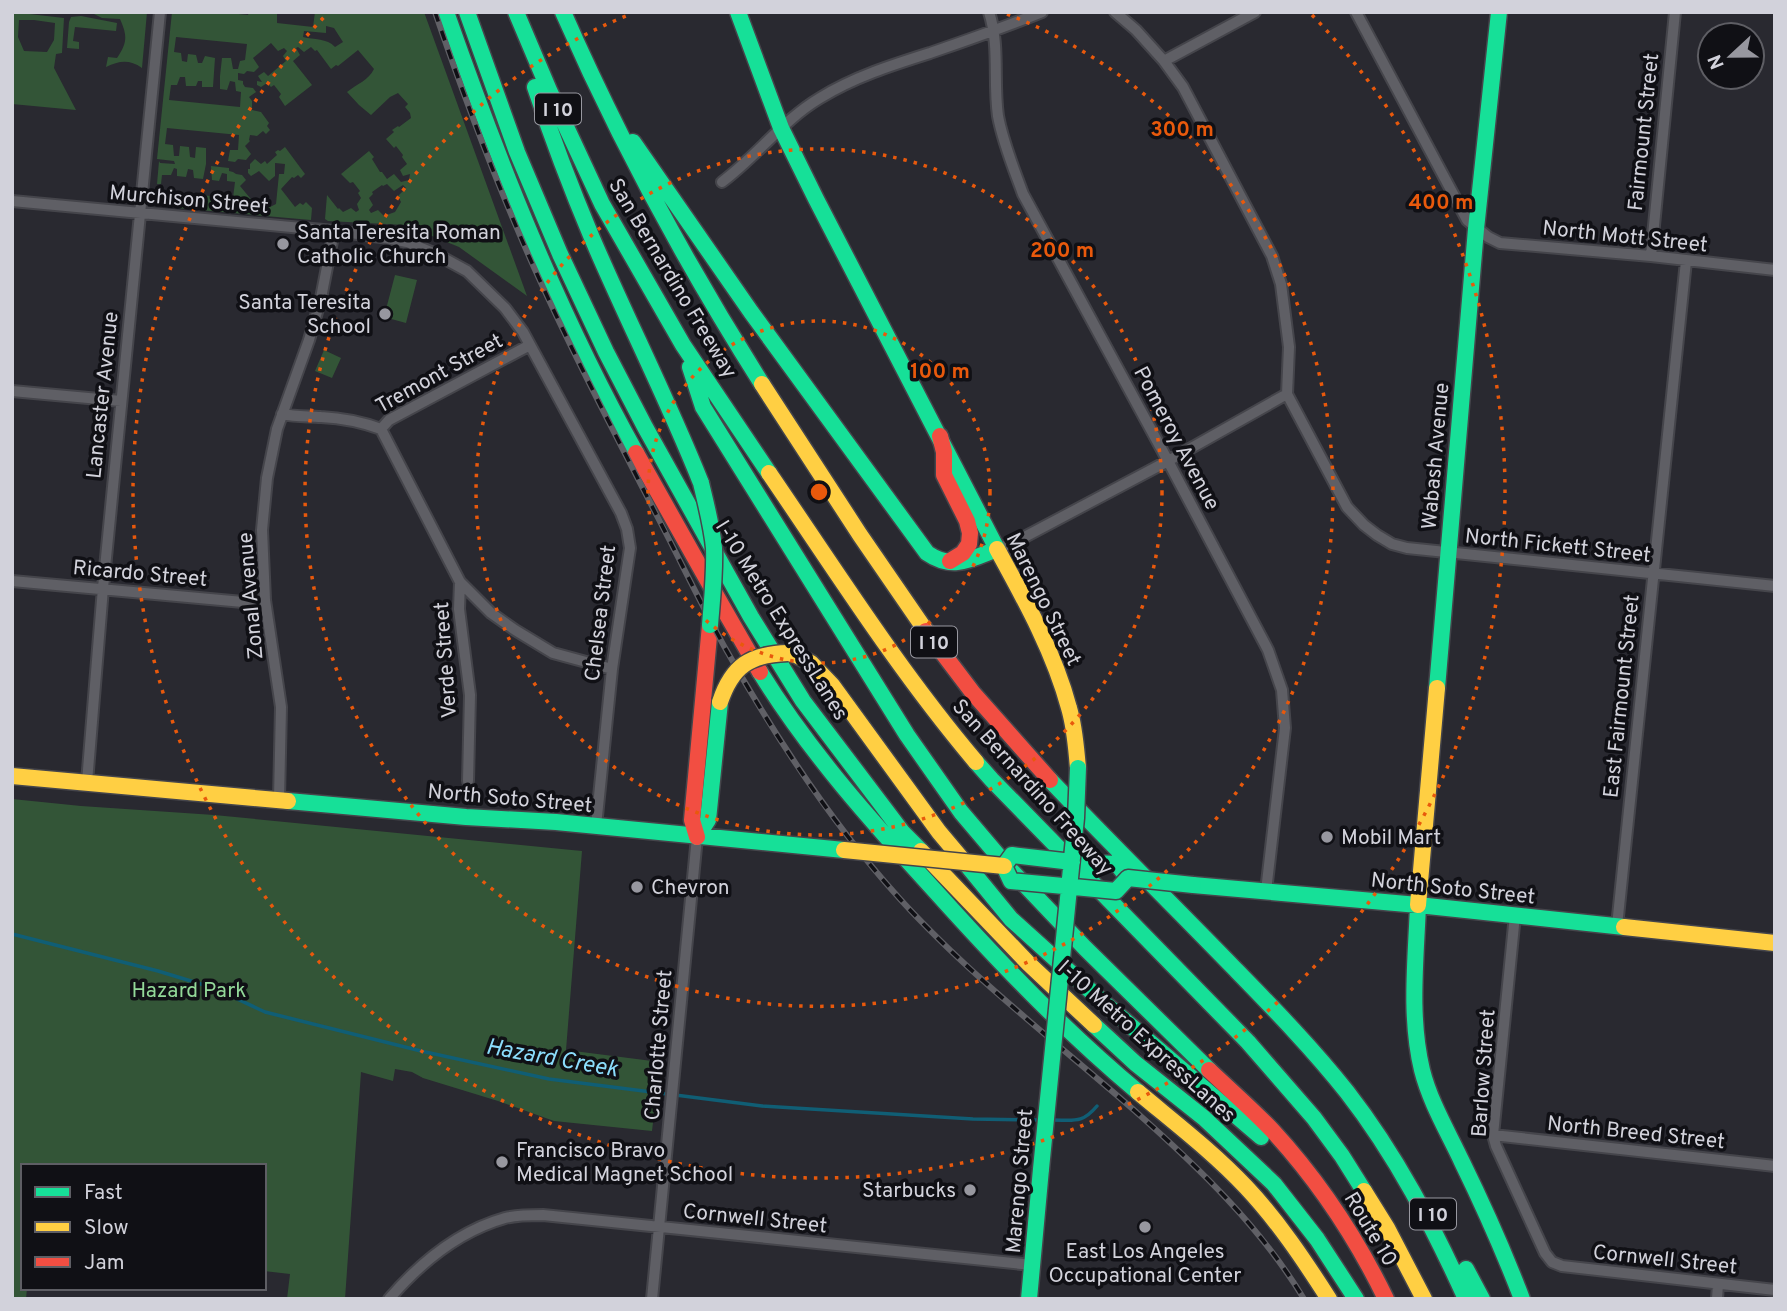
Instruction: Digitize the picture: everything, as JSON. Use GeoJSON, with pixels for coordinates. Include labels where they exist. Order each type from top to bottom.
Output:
{"type":"FeatureCollection","features":[{"type":"Feature","properties":{"kind":"main road","name":"I-10 Metro ExpressLanes"},"geometry":{"type":"LineString","coordinates":[[446,12],[498,155],[547,275],[587,361],[758,669],[795,725],[833,776],[878,828],[1029,992],[1115,1073],[1217,1158],[1245,1186],[1298,1251],[1329,1299]]}},
{"type":"Feature","properties":{"kind":"main road","name":"I-10 Metro ExpressLanes"},"geometry":{"type":"LineString","coordinates":[[467,12],[517,152],[560,254],[606,352],[751,617],[803,701],[903,833],[1029,964],[1135,1063],[1204,1118],[1274,1184],[1317,1239],[1356,1299]]}},
{"type":"Feature","properties":{"kind":"main road"},"geometry":{"type":"LineString","coordinates":[[510,12],[560,159],[592,238],[684,438],[701,483],[710,520],[714,557],[713,594],[692,820],[697,837]]}},
{"type":"Feature","properties":{"kind":"main road","name":"San Bernardino Freeway"},"geometry":{"type":"LineString","coordinates":[[516,12],[602,204],[683,345],[901,667],[992,780],[1248,1042],[1314,1118],[1373,1205],[1424,1299]]}},
{"type":"Feature","properties":{"kind":"main road","name":"San Bernardino Freeway"},"geometry":{"type":"LineString","coordinates":[[563,12],[590,76],[660,216],[745,359],[935,643],[995,719],[1052,782],[1303,1040],[1349,1095],[1377,1133],[1422,1208],[1466,1299]]}},
{"type":"Feature","properties":{"kind":"main road","name":"Marengo Street"},"geometry":{"type":"LineString","coordinates":[[738,12],[782,128],[816,198],[1054,661],[1076,738],[1076,818],[1029,1299]]}},
{"type":"Feature","properties":{"kind":"main road","name":"Wabash Avenue"},"geometry":{"type":"LineString","coordinates":[[1499,12],[1447,552],[1418,905],[1414,995],[1418,1046],[1430,1092],[1506,1254],[1522,1299]]}},
{"type":"Feature","properties":{"kind":"main road"},"geometry":{"type":"LineString","coordinates":[[590,76],[751,312],[927,553],[940,563],[950,564],[997,549]]}},
{"type":"Feature","properties":{"kind":"main road","name":"I 10"},"geometry":{"type":"LineString","coordinates":[[683,345],[703,407],[940,783],[980,835],[1048,908],[1270,1128],[1317,1183]]}},
{"type":"Feature","properties":{"kind":"main road"},"geometry":{"type":"LineString","coordinates":[[940,436],[944,449],[944,477],[968,523],[970,542],[963,554],[954,561],[940,563]]}},
{"type":"Feature","properties":{"kind":"main road"},"geometry":{"type":"LineString","coordinates":[[697,837],[708,820],[720,702],[730,677],[744,663],[766,653],[788,653],[811,663],[832,685],[940,832],[1012,919],[1113,1011],[1317,1183]]}},
{"type":"Feature","properties":{"kind":"main road","name":"North Soto Street"},"geometry":{"type":"LineString","coordinates":[[12,776],[466,817],[596,826],[1004,866]]}},
{"type":"Feature","properties":{"kind":"main road","name":"North Soto Street"},"geometry":{"type":"LineString","coordinates":[[1004,866],[1012,855],[1117,864],[1128,878],[1418,905],[1775,943]]}},
{"type":"Feature","properties":{"kind":"main road","name":"North Soto Street"},"geometry":{"type":"LineString","coordinates":[[1004,866],[1011,881],[1069,887],[1116,891],[1128,878]]}},
{"type":"Feature","properties":{"kind":"main road","name":"I 10"},"geometry":{"type":"LineString","coordinates":[[1377,1133],[1447,1235],[1482,1299]]}},
{"type":"Feature","properties":{"kind":"main road","name":"Route 10"},"geometry":{"type":"LineString","coordinates":[[1317,1183],[1358,1243],[1386,1299]]}},
{"type":"Feature","properties":{"kind":"street","name":"Lancaster Avenue"},"geometry":{"type":"LineString","coordinates":[[87,782],[103,588],[160,12]]}},
{"type":"Feature","properties":{"kind":"street","name":"Pomeroy Avenue"},"geometry":{"type":"LineString","coordinates":[[989,12],[995,31],[998,116],[1007,151],[1023,194],[1268,650],[1282,690],[1284,727],[1266,891]]}},
{"type":"Feature","properties":{"kind":"street"},"geometry":{"type":"LineString","coordinates":[[722,182],[818,99],[840,87],[883,68],[995,31],[1042,12]]}},
{"type":"Feature","properties":{"kind":"street"},"geometry":{"type":"LineString","coordinates":[[997,549],[1027,536],[1168,461],[1287,394],[1289,347],[1281,284],[1272,256],[1183,87],[1136,30],[1115,12]]}},
{"type":"Feature","properties":{"kind":"street"},"geometry":{"type":"LineString","coordinates":[[1164,61],[1255,12]]}},
{"type":"Feature","properties":{"kind":"street"},"geometry":{"type":"LineString","coordinates":[[1356,12],[1466,220],[1476,229]]}},
{"type":"Feature","properties":{"kind":"street","name":"Fairmount Street"},"geometry":{"type":"LineString","coordinates":[[1651,257],[1675,12]]}},
{"type":"Feature","properties":{"kind":"street","name":"Murchison Street"},"geometry":{"type":"LineString","coordinates":[[12,201],[334,231],[407,242],[467,271],[505,309],[530,345]]}},
{"type":"Feature","properties":{"kind":"street","name":"North Mott Street"},"geometry":{"type":"LineString","coordinates":[[1476,229],[1500,243],[1775,271]]}},
{"type":"Feature","properties":{"kind":"street","name":"Zonal Avenue"},"geometry":{"type":"LineString","coordinates":[[279,799],[281,707],[265,600],[262,530],[267,478],[277,429],[321,298],[334,231]]}},
{"type":"Feature","properties":{"kind":"street","name":"East Fairmount Street"},"geometry":{"type":"LineString","coordinates":[[1617,926],[1686,261]]}},
{"type":"Feature","properties":{"kind":"street","name":"Tremont Street"},"geometry":{"type":"LineString","coordinates":[[282,414],[354,421],[381,429],[389,420],[530,345]]}},
{"type":"Feature","properties":{"kind":"street","name":"Chelsea Street"},"geometry":{"type":"LineString","coordinates":[[530,345],[621,513],[630,548],[612,669],[596,826]]}},
{"type":"Feature","properties":{"kind":"street"},"geometry":{"type":"LineString","coordinates":[[12,391],[121,401]]}},
{"type":"Feature","properties":{"kind":"street","name":"North Fickett Street"},"geometry":{"type":"LineString","coordinates":[[1287,394],[1347,507],[1364,525],[1392,544],[1653,575],[1775,586]]}},
{"type":"Feature","properties":{"kind":"street","name":"Verde Street"},"geometry":{"type":"LineString","coordinates":[[381,429],[460,582],[459,609],[470,695],[468,781]]}},
{"type":"Feature","properties":{"kind":"street","name":"Ricardo Street"},"geometry":{"type":"LineString","coordinates":[[12,580],[254,603],[265,600]]}},
{"type":"Feature","properties":{"kind":"street"},"geometry":{"type":"LineString","coordinates":[[460,582],[491,613],[542,647],[612,669]]}},
{"type":"Feature","properties":{"kind":"street","name":"Charlotte Street"},"geometry":{"type":"LineString","coordinates":[[652,1299],[697,837]]}},
{"type":"Feature","properties":{"kind":"street","name":"Barlow Street"},"geometry":{"type":"LineString","coordinates":[[1516,915],[1493,1135],[1545,1252],[1552,1262]]}},
{"type":"Feature","properties":{"kind":"street","name":"North Breed Street"},"geometry":{"type":"LineString","coordinates":[[1493,1135],[1775,1166]]}},
{"type":"Feature","properties":{"kind":"street","name":"Cornwell Street"},"geometry":{"type":"LineString","coordinates":[[389,1299],[431,1257],[475,1229],[507,1217],[543,1215],[1032,1265]]}},
{"type":"Feature","properties":{"kind":"street","name":"Cornwell Street"},"geometry":{"type":"LineString","coordinates":[[1552,1262],[1562,1266],[1775,1290]]}},
{"type":"Feature","properties":{"kind":"street"},"geometry":{"type":"LineString","coordinates":[[1717,1299],[1718,1284]]}},
{"type":"Feature","properties":{"kind":"green space"},"geometry":{"type":"Polygon","coordinates":[[[12,12],[64,18],[62,53],[56,54],[54,68],[76,110],[12,104],[12,12]],[[19,20],[18,37],[24,51],[47,52],[54,40],[55,23],[19,20]]]}},
{"type":"Feature","properties":{"kind":"green space"},"geometry":{"type":"Polygon","coordinates":[[[90,12],[147,12],[142,68],[124,62],[106,67],[108,57],[117,58],[123,47],[124,30],[120,19],[102,18],[90,12]]]}},
{"type":"Feature","properties":{"kind":"green space"},"geometry":{"type":"Polygon","coordinates":[[[172,12],[248,15],[249,12],[275,12],[277,23],[313,27],[315,12],[424,12],[527,296],[459,247],[405,225],[325,219],[327,195],[343,212],[351,208],[356,212],[359,210],[357,204],[361,198],[358,193],[360,191],[341,174],[369,151],[380,172],[387,179],[394,174],[401,182],[409,180],[410,174],[403,176],[400,170],[407,164],[403,155],[386,139],[394,132],[392,130],[411,118],[405,107],[408,104],[398,93],[371,115],[359,105],[347,92],[366,79],[374,69],[358,50],[331,69],[317,50],[311,47],[304,52],[296,48],[300,55],[293,61],[312,85],[285,106],[274,85],[257,85],[257,81],[262,82],[258,76],[264,72],[268,76],[286,61],[283,56],[287,51],[284,48],[278,51],[271,43],[253,58],[259,67],[254,72],[238,73],[238,80],[256,92],[249,97],[252,110],[261,112],[269,123],[267,126],[270,130],[266,134],[263,131],[257,136],[250,135],[250,141],[245,146],[251,154],[246,160],[228,161],[230,150],[238,150],[239,135],[167,128],[165,144],[173,145],[174,156],[179,156],[180,146],[189,147],[190,157],[195,158],[196,147],[206,148],[203,179],[194,178],[193,170],[188,169],[186,177],[177,176],[177,169],[174,168],[171,175],[162,175],[161,184],[157,184],[159,161],[175,164],[174,161],[157,159],[172,12]],[[326,26],[326,33],[304,31],[303,37],[324,41],[335,47],[343,42],[334,28],[326,26]],[[176,37],[174,52],[181,53],[182,61],[187,62],[188,54],[196,55],[198,63],[202,63],[205,56],[215,58],[213,87],[202,87],[202,81],[198,81],[196,86],[186,86],[185,77],[180,77],[177,85],[171,85],[169,100],[240,107],[241,92],[236,91],[235,82],[230,81],[227,90],[220,89],[222,58],[231,58],[233,69],[238,69],[240,61],[245,60],[247,44],[176,37]],[[387,184],[372,192],[369,198],[373,205],[369,210],[371,213],[378,210],[384,216],[395,212],[401,202],[398,196],[406,188],[403,185],[394,191],[387,184]]]}},
{"type":"Feature","properties":{"kind":"green space"},"geometry":{"type":"Polygon","coordinates":[[[81,16],[117,23],[116,31],[75,27],[73,41],[79,42],[79,49],[67,48],[71,17],[81,16]]]}},
{"type":"Feature","properties":{"kind":"green space"},"geometry":{"type":"Polygon","coordinates":[[[285,147],[305,174],[301,178],[298,175],[292,177],[281,189],[295,207],[306,202],[312,208],[311,220],[177,208],[178,193],[233,198],[235,182],[227,181],[227,174],[222,173],[219,181],[212,180],[211,166],[229,168],[229,171],[242,175],[246,180],[240,186],[255,204],[262,199],[270,207],[276,204],[279,174],[284,174],[285,164],[275,163],[275,176],[269,181],[259,171],[251,176],[248,169],[255,159],[261,164],[265,161],[267,164],[277,155],[275,152],[285,147]]]}},
{"type":"Feature","properties":{"kind":"green space"},"geometry":{"type":"Polygon","coordinates":[[[395,275],[417,280],[406,323],[384,317],[395,275]]]}},
{"type":"Feature","properties":{"kind":"green space"},"geometry":{"type":"Polygon","coordinates":[[[324,350],[341,358],[332,378],[315,371],[324,350]]]}},
{"type":"Feature","properties":{"kind":"green space","name":"Hazard Park"},"geometry":{"type":"Polygon","coordinates":[[[12,799],[214,815],[582,851],[566,1050],[660,1062],[652,1131],[554,1121],[412,1072],[395,1069],[393,1081],[361,1072],[345,1299],[287,1299],[290,1274],[266,1271],[266,1164],[21,1164],[21,1290],[27,1290],[26,1299],[12,1299],[12,799]]]}},
{"type":"Feature","properties":{"kind":"waterway","name":"Hazard Creek"},"geometry":{"type":"LineString","coordinates":[[12,934],[214,988],[265,1012],[421,1051],[549,1079],[762,1106],[973,1119],[1041,1120]]}},
{"type":"Feature","properties":{"kind":"waterway","name":"Hazard Creek"},"geometry":{"type":"LineString","coordinates":[[1052,1120],[1082,1118],[1097,1106]]}},
{"type":"Feature","properties":{"kind":"railway"},"geometry":{"type":"LineString","coordinates":[[435,12],[493,170],[561,326],[724,646],[805,777],[850,840],[927,928],[1205,1176],[1248,1222],[1287,1272],[1304,1299]]}},
{"type":"Feature","properties":{"kind":"traffic: fast"},"geometry":{"type":"LineString","coordinates":[[446,12],[532,237],[581,346],[636,453]]}},
{"type":"Feature","properties":{"kind":"traffic: fast"},"geometry":{"type":"LineString","coordinates":[[467,12],[517,152],[560,254],[645,427],[751,617],[803,701],[903,833],[921,851]]}},
{"type":"Feature","properties":{"kind":"traffic: fast"},"geometry":{"type":"LineString","coordinates":[[516,12],[602,204],[683,345],[769,473]]}},
{"type":"Feature","properties":{"kind":"traffic: fast"},"geometry":{"type":"LineString","coordinates":[[563,12],[607,108],[655,202],[762,384]]}},
{"type":"Feature","properties":{"kind":"traffic: fast"},"geometry":{"type":"LineString","coordinates":[[738,12],[781,128],[997,549]]}},
{"type":"Feature","properties":{"kind":"traffic: fast"},"geometry":{"type":"LineString","coordinates":[[1437,688],[1476,229],[1499,12]]}},
{"type":"Feature","properties":{"kind":"traffic: fast"},"geometry":{"type":"LineString","coordinates":[[535,87],[592,238],[701,483]]}},
{"type":"Feature","properties":{"kind":"traffic: fast"},"geometry":{"type":"LineString","coordinates":[[633,142],[751,312],[927,553],[945,561],[962,562],[997,549]]}},
{"type":"Feature","properties":{"kind":"traffic: fast"},"geometry":{"type":"LineString","coordinates":[[690,367],[703,407],[907,735],[961,812],[1006,865],[1085,948],[1209,1070]]}},
{"type":"Feature","properties":{"kind":"traffic: fast"},"geometry":{"type":"LineString","coordinates":[[701,483],[714,548],[710,625]]}},
{"type":"Feature","properties":{"kind":"traffic: fast"},"geometry":{"type":"LineString","coordinates":[[760,672],[821,759],[913,867],[1034,996],[1138,1092]]}},
{"type":"Feature","properties":{"kind":"traffic: fast"},"geometry":{"type":"LineString","coordinates":[[697,837],[708,820],[720,702]]}},
{"type":"Feature","properties":{"kind":"traffic: fast"},"geometry":{"type":"LineString","coordinates":[[976,762],[1248,1042],[1314,1118],[1364,1191]]}},
{"type":"Feature","properties":{"kind":"traffic: fast"},"geometry":{"type":"LineString","coordinates":[[1041,1169],[1076,818],[1078,768]]}},
{"type":"Feature","properties":{"kind":"traffic: fast"},"geometry":{"type":"LineString","coordinates":[[1050,780],[1279,1014],[1347,1092],[1382,1141],[1412,1192],[1466,1299]]}},
{"type":"Feature","properties":{"kind":"traffic: fast"},"geometry":{"type":"LineString","coordinates":[[288,801],[556,822],[844,850]]}},
{"type":"Feature","properties":{"kind":"traffic: fast"},"geometry":{"type":"LineString","coordinates":[[1004,866],[1012,855],[1072,862]]}},
{"type":"Feature","properties":{"kind":"traffic: fast"},"geometry":{"type":"LineString","coordinates":[[1072,862],[1117,864],[1128,878]]}},
{"type":"Feature","properties":{"kind":"traffic: fast"},"geometry":{"type":"LineString","coordinates":[[966,864],[1011,919],[1261,1137]]}},
{"type":"Feature","properties":{"kind":"traffic: fast"},"geometry":{"type":"LineString","coordinates":[[1004,866],[1011,881],[1116,891],[1128,878],[1193,885]]}},
{"type":"Feature","properties":{"kind":"traffic: fast"},"geometry":{"type":"LineString","coordinates":[[1193,885],[1624,927]]}},
{"type":"Feature","properties":{"kind":"traffic: fast"},"geometry":{"type":"LineString","coordinates":[[1418,905],[1414,1008],[1418,1050],[1425,1082],[1486,1213],[1522,1299]]}},
{"type":"Feature","properties":{"kind":"traffic: fast"},"geometry":{"type":"LineString","coordinates":[[1094,1025],[1135,1063],[1204,1118],[1274,1184],[1317,1239],[1356,1299]]}},
{"type":"Feature","properties":{"kind":"traffic: fast"},"geometry":{"type":"LineString","coordinates":[[1029,1299],[1041,1169]]}},
{"type":"Feature","properties":{"kind":"traffic: fast"},"geometry":{"type":"LineString","coordinates":[[1466,1269],[1482,1299]]}},
{"type":"Feature","properties":{"kind":"traffic: slow"},"geometry":{"type":"LineString","coordinates":[[762,384],[926,631]]}},
{"type":"Feature","properties":{"kind":"traffic: slow"},"geometry":{"type":"LineString","coordinates":[[769,473],[894,656],[976,762]]}},
{"type":"Feature","properties":{"kind":"traffic: slow"},"geometry":{"type":"LineString","coordinates":[[997,549],[1028,607],[1063,687],[1071,716],[1078,768]]}},
{"type":"Feature","properties":{"kind":"traffic: slow"},"geometry":{"type":"LineString","coordinates":[[788,653],[811,663],[832,685],[939,832],[966,864]]}},
{"type":"Feature","properties":{"kind":"traffic: slow"},"geometry":{"type":"LineString","coordinates":[[720,702],[730,679],[744,664],[763,656],[788,653]]}},
{"type":"Feature","properties":{"kind":"traffic: slow"},"geometry":{"type":"LineString","coordinates":[[1418,905],[1437,688]]}},
{"type":"Feature","properties":{"kind":"traffic: slow"},"geometry":{"type":"LineString","coordinates":[[12,776],[288,801]]}},
{"type":"Feature","properties":{"kind":"traffic: slow"},"geometry":{"type":"LineString","coordinates":[[844,850],[1004,866]]}},
{"type":"Feature","properties":{"kind":"traffic: slow"},"geometry":{"type":"LineString","coordinates":[[921,851],[1029,964],[1094,1025]]}},
{"type":"Feature","properties":{"kind":"traffic: slow"},"geometry":{"type":"LineString","coordinates":[[1624,927],[1775,943]]}},
{"type":"Feature","properties":{"kind":"traffic: slow"},"geometry":{"type":"LineString","coordinates":[[1138,1092],[1207,1150],[1258,1200],[1280,1227],[1329,1299]]}},
{"type":"Feature","properties":{"kind":"traffic: slow"},"geometry":{"type":"LineString","coordinates":[[1364,1191],[1387,1228],[1424,1299]]}},
{"type":"Feature","properties":{"kind":"traffic: jam"},"geometry":{"type":"LineString","coordinates":[[940,436],[944,452],[944,475],[967,521],[970,533],[969,544],[963,553],[950,561]]}},
{"type":"Feature","properties":{"kind":"traffic: jam"},"geometry":{"type":"LineString","coordinates":[[636,453],[760,672]]}},
{"type":"Feature","properties":{"kind":"traffic: jam"},"geometry":{"type":"LineString","coordinates":[[697,837],[692,820],[710,625]]}},
{"type":"Feature","properties":{"kind":"traffic: jam"},"geometry":{"type":"LineString","coordinates":[[926,631],[973,693],[1050,780]]}},
{"type":"Feature","properties":{"kind":"traffic: jam"},"geometry":{"type":"LineString","coordinates":[[1209,1070],[1272,1130],[1305,1169],[1349,1231],[1386,1299]]}},
{"type":"Feature","properties":{"kind":"place","name":"Santa Teresita Roman Catholic Church"},"geometry":{"type":"Point","coordinates":[283,244]}},
{"type":"Feature","properties":{"kind":"place","name":"Santa Teresita School"},"geometry":{"type":"Point","coordinates":[385,314]}},
{"type":"Feature","properties":{"kind":"place","name":"Mobil Mart"},"geometry":{"type":"Point","coordinates":[1327,837]}},
{"type":"Feature","properties":{"kind":"place","name":"Chevron"},"geometry":{"type":"Point","coordinates":[637,887]}},
{"type":"Feature","properties":{"kind":"place","name":"Francisco Bravo Medical Magnet School"},"geometry":{"type":"Point","coordinates":[502,1162]}},
{"type":"Feature","properties":{"kind":"place","name":"Starbucks"},"geometry":{"type":"Point","coordinates":[970,1190]}},
{"type":"Feature","properties":{"kind":"place","name":"East Los Angeles Occupational Center"},"geometry":{"type":"Point","coordinates":[1145,1227]}}]}
